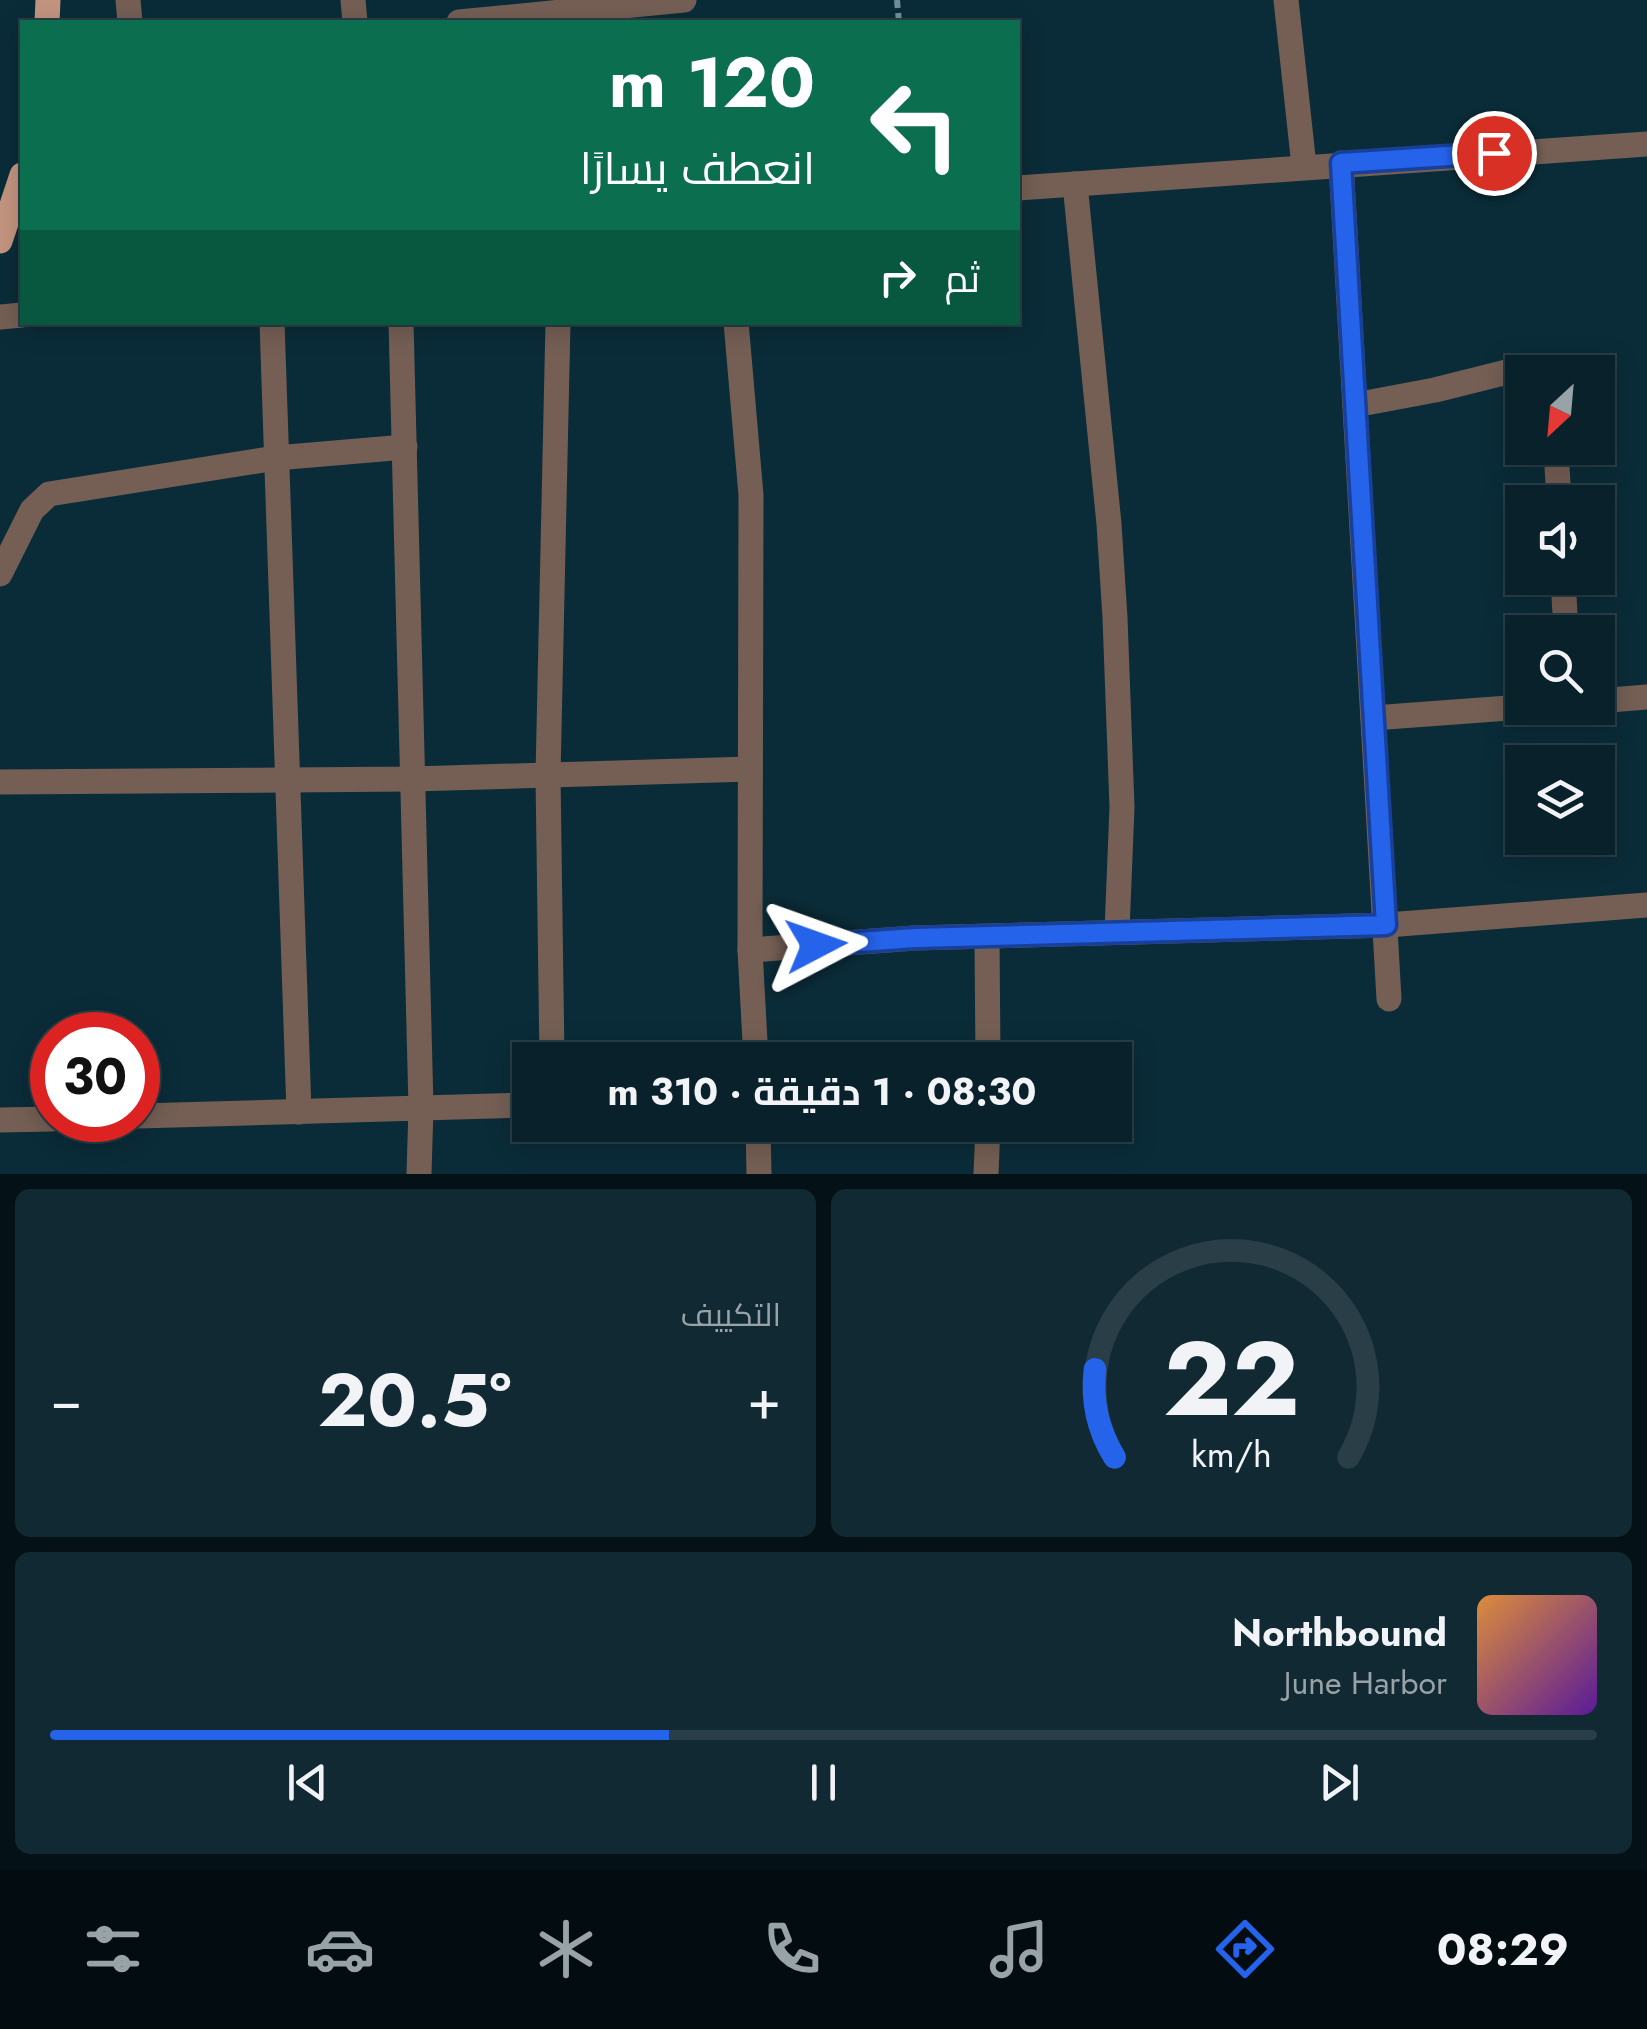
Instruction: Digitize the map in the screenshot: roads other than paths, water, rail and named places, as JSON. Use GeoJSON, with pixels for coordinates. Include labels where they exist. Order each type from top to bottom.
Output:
{"type":"FeatureCollection","features":[{"type":"Feature","properties":{"kind":"main road"},"geometry":{"type":"LineString","coordinates":[[0,241],[20,181]]}},
{"type":"Feature","properties":{"kind":"street"},"geometry":{"type":"LineString","coordinates":[[479,20],[684,0]]}},
{"type":"Feature","properties":{"kind":"street"},"geometry":{"type":"LineString","coordinates":[[1286,0],[1304,166]]}},
{"type":"Feature","properties":{"kind":"street"},"geometry":{"type":"LineString","coordinates":[[1020,188],[1647,144]]}},
{"type":"Feature","properties":{"kind":"street"},"geometry":{"type":"LineString","coordinates":[[1341,163],[1389,999]]}},
{"type":"Feature","properties":{"kind":"street"},"geometry":{"type":"LineString","coordinates":[[1075,184],[1115,618],[1122,807],[1117,930]]}},
{"type":"Feature","properties":{"kind":"street"},"geometry":{"type":"LineString","coordinates":[[272,325],[298,1112]]}},
{"type":"Feature","properties":{"kind":"street"},"geometry":{"type":"LineString","coordinates":[[401,325],[414,779],[418,1174]]}},
{"type":"Feature","properties":{"kind":"street"},"geometry":{"type":"LineString","coordinates":[[552,1042],[548,775],[558,325]]}},
{"type":"Feature","properties":{"kind":"street"},"geometry":{"type":"LineString","coordinates":[[736,325],[751,495],[750,950],[755,1042]]}},
{"type":"Feature","properties":{"kind":"street"},"geometry":{"type":"LineString","coordinates":[[1355,405],[1505,372]]}},
{"type":"Feature","properties":{"kind":"street"},"geometry":{"type":"LineString","coordinates":[[0,574],[32,510],[49,494],[276,458],[405,446]]}},
{"type":"Feature","properties":{"kind":"street"},"geometry":{"type":"LineString","coordinates":[[1615,700],[1647,698]]}},
{"type":"Feature","properties":{"kind":"street"},"geometry":{"type":"LineString","coordinates":[[1373,718],[1505,708]]}},
{"type":"Feature","properties":{"kind":"street"},"geometry":{"type":"LineString","coordinates":[[0,782],[414,779],[750,769]]}},
{"type":"Feature","properties":{"kind":"street"},"geometry":{"type":"LineString","coordinates":[[750,950],[915,938],[1117,930],[1386,925],[1647,905]]}},
{"type":"Feature","properties":{"kind":"street"},"geometry":{"type":"LineString","coordinates":[[987,938],[988,1042]]}},
{"type":"Feature","properties":{"kind":"street"},"geometry":{"type":"LineString","coordinates":[[160,1115],[512,1105]]}},
{"type":"Feature","properties":{"kind":"street"},"geometry":{"type":"LineString","coordinates":[[0,1120],[30,1119]]}},
{"type":"Feature","properties":{"kind":"street"},"geometry":{"type":"LineString","coordinates":[[758,1142],[759,1174]]}},
{"type":"Feature","properties":{"kind":"street"},"geometry":{"type":"LineString","coordinates":[[986,1174],[987,1142]]}}]}
